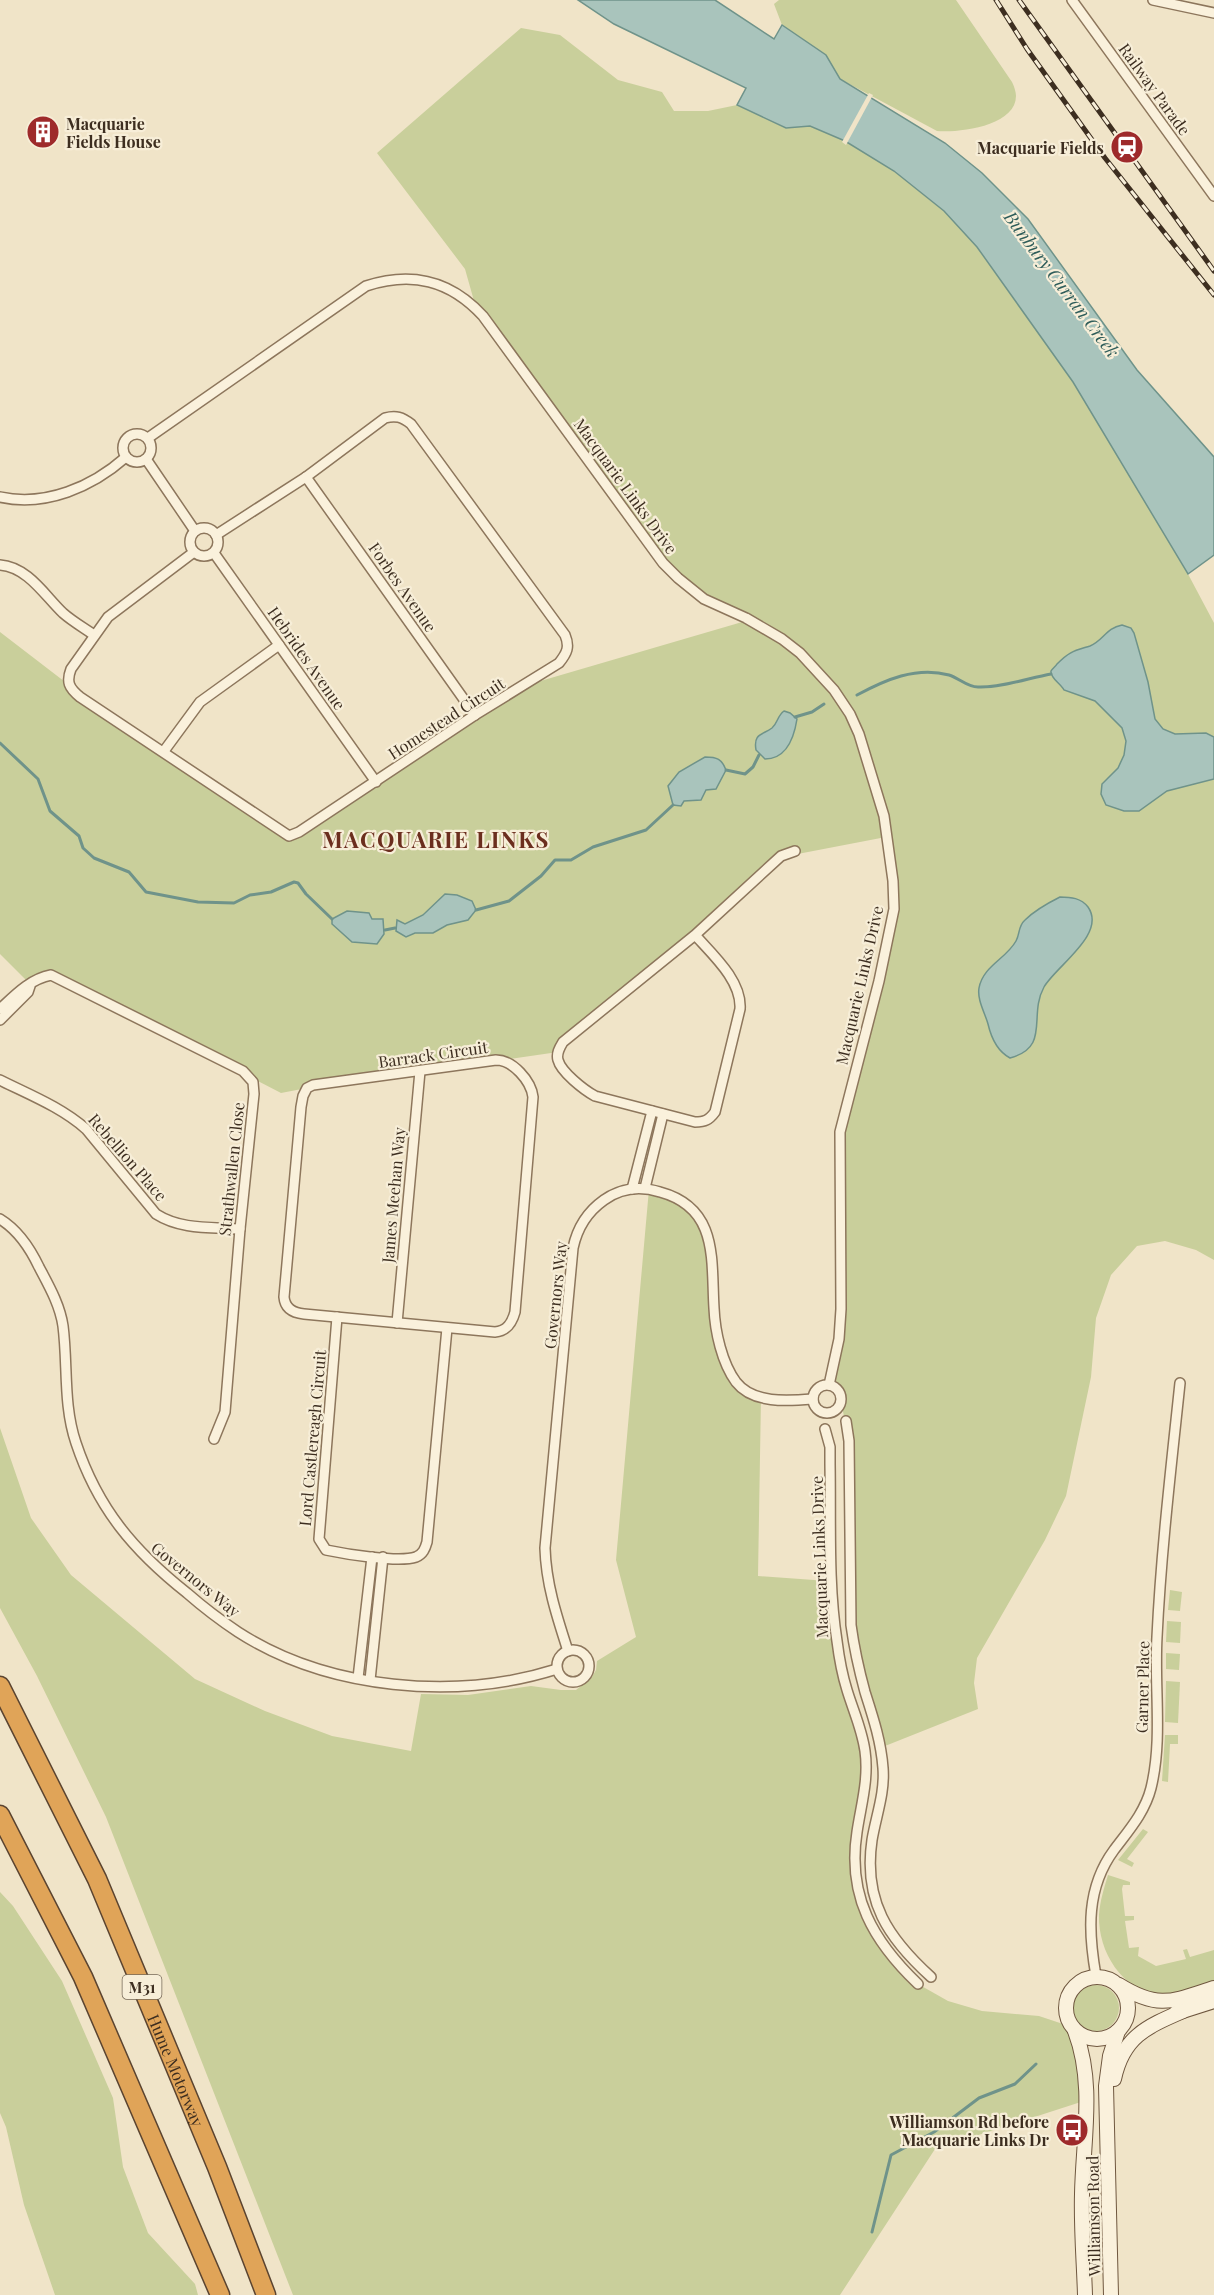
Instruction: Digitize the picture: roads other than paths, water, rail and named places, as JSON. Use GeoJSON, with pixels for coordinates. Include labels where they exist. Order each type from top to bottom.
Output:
{"type":"FeatureCollection","features":[{"type":"Feature","properties":{"kind":"highway","name":"Hume Motorway"},"geometry":{"type":"LineString","coordinates":[[0,1686],[97,1879],[217,2168],[266,2295]]}},
{"type":"Feature","properties":{"kind":"highway"},"geometry":{"type":"LineString","coordinates":[[0,1815],[83,1977],[220,2295]]}},
{"type":"Feature","properties":{"kind":"main road"},"geometry":{"type":"LineString","coordinates":[[1214,1988],[1160,2002],[1140,1996],[1108,1978],[1096,1976],[1080,1981],[1068,1994],[1065,2005],[1066,2016],[1076,2031],[1085,2037],[1096,2039],[1108,2037],[1120,2029],[1214,2001]]}},
{"type":"Feature","properties":{"kind":"main road"},"geometry":{"type":"LineString","coordinates":[[1118,1984],[1125,1993],[1128,2004],[1127,2016],[1120,2029]]}},
{"type":"Feature","properties":{"kind":"main road"},"geometry":{"type":"LineString","coordinates":[[1109,2146],[1112,2091],[1123,2052],[1139,2033],[1183,2011]]}},
{"type":"Feature","properties":{"kind":"main road","name":"Williamson Road"},"geometry":{"type":"LineString","coordinates":[[1111,2295],[1107,2072],[1120,2029]]}},
{"type":"Feature","properties":{"kind":"main road","name":"Williamson Road"},"geometry":{"type":"LineString","coordinates":[[1076,2031],[1085,2060],[1087,2080],[1082,2195],[1085,2295]]}},
{"type":"Feature","properties":{"kind":"street"},"geometry":{"type":"LineString","coordinates":[[1153,0],[1214,13]]}},
{"type":"Feature","properties":{"kind":"street","name":"Railway Parade"},"geometry":{"type":"LineString","coordinates":[[1076,1],[1214,196]]}},
{"type":"Feature","properties":{"kind":"street","name":"Macquarie Links Drive"},"geometry":{"type":"LineString","coordinates":[[148,438],[366,286],[388,280],[410,278],[426,280],[466,299],[483,316],[650,548],[670,571],[704,598],[746,618],[782,639],[800,653],[834,690],[850,714],[875,783],[884,816],[891,858],[894,909],[879,981],[840,1132],[841,1309],[829,1385]]}},
{"type":"Feature","properties":{"kind":"street","name":"Homestead Circuit"},"geometry":{"type":"LineString","coordinates":[[194,552],[114,612],[94,635],[71,669],[68,678],[69,685],[80,697],[289,836],[299,832],[475,715],[559,663],[566,653],[568,644],[565,635],[411,424],[403,418],[393,416],[385,418],[306,477],[216,535]]}},
{"type":"Feature","properties":{"kind":"street"},"geometry":{"type":"LineString","coordinates":[[140,434],[148,438],[152,446],[146,459],[135,462],[126,457],[123,448],[128,437],[140,434]]}},
{"type":"Feature","properties":{"kind":"street"},"geometry":{"type":"LineString","coordinates":[[0,497],[30,501],[51,498],[93,480],[126,457]]}},
{"type":"Feature","properties":{"kind":"street"},"geometry":{"type":"LineString","coordinates":[[146,459],[195,531]]}},
{"type":"Feature","properties":{"kind":"street","name":"Forbes Avenue"},"geometry":{"type":"LineString","coordinates":[[306,477],[475,715]]}},
{"type":"Feature","properties":{"kind":"street"},"geometry":{"type":"LineString","coordinates":[[207,528],[216,535],[218,544],[214,552],[204,556],[194,552],[190,540],[195,531],[207,528]]}},
{"type":"Feature","properties":{"kind":"street","name":"Hebrides Avenue"},"geometry":{"type":"LineString","coordinates":[[214,552],[376,782]]}},
{"type":"Feature","properties":{"kind":"street"},"geometry":{"type":"LineString","coordinates":[[0,565],[16,570],[31,580],[64,614],[94,635]]}},
{"type":"Feature","properties":{"kind":"street"},"geometry":{"type":"LineString","coordinates":[[164,751],[200,702],[279,645]]}},
{"type":"Feature","properties":{"kind":"street"},"geometry":{"type":"LineString","coordinates":[[695,935],[740,992],[740,1009],[715,1112],[710,1119],[695,1122],[595,1096],[587,1091],[562,1067],[558,1059],[563,1042],[695,935],[781,856],[795,850]]}},
{"type":"Feature","properties":{"kind":"street","name":"Strathwallen Close"},"geometry":{"type":"LineString","coordinates":[[30,986],[42,977],[51,975],[249,1076],[253,1082],[254,1094],[225,1412],[214,1439]]}},
{"type":"Feature","properties":{"kind":"street"},"geometry":{"type":"LineString","coordinates":[[0,1009],[22,987],[30,986],[28,992],[0,1020]]}},
{"type":"Feature","properties":{"kind":"street","name":"Barrack Circuit"},"geometry":{"type":"LineString","coordinates":[[504,1060],[511,1064],[528,1084],[533,1097],[513,1319],[507,1328],[498,1332],[296,1313],[285,1302],[303,1096],[307,1088],[313,1085],[420,1071],[504,1060]]}},
{"type":"Feature","properties":{"kind":"street","name":"James Meehan Way"},"geometry":{"type":"LineString","coordinates":[[397,1323],[420,1071]]}},
{"type":"Feature","properties":{"kind":"street","name":"Rebellion Place"},"geometry":{"type":"LineString","coordinates":[[0,1080],[64,1111],[86,1129],[156,1214],[164,1219],[182,1226],[240,1229]]}},
{"type":"Feature","properties":{"kind":"street"},"geometry":{"type":"LineString","coordinates":[[632,1189],[651,1111]]}},
{"type":"Feature","properties":{"kind":"street"},"geometry":{"type":"LineString","coordinates":[[645,1188],[663,1114]]}},
{"type":"Feature","properties":{"kind":"street","name":"Governors Way"},"geometry":{"type":"LineString","coordinates":[[568,1651],[551,1594],[546,1571],[545,1548],[573,1248],[578,1230],[592,1210],[616,1193],[632,1189],[645,1188],[669,1194],[683,1202],[701,1220],[708,1234],[712,1248],[717,1333],[730,1372],[737,1384],[748,1392],[778,1401],[813,1399]]}},
{"type":"Feature","properties":{"kind":"street","name":"Governors Way"},"geometry":{"type":"LineString","coordinates":[[0,1218],[19,1234],[33,1254],[58,1306],[63,1327],[67,1406],[75,1440],[86,1471],[102,1503],[137,1550],[175,1584],[239,1632],[276,1652],[301,1662],[358,1678],[435,1688],[489,1684],[557,1670]]}},
{"type":"Feature","properties":{"kind":"street","name":"Lord Castlereagh Circuit"},"geometry":{"type":"LineString","coordinates":[[337,1317],[319,1539],[326,1550],[372,1557],[410,1558],[418,1556],[424,1551],[427,1542],[447,1328]]}},
{"type":"Feature","properties":{"kind":"street","name":"Garner Place"},"geometry":{"type":"LineString","coordinates":[[1096,1976],[1090,1923],[1095,1885],[1103,1867],[1142,1813],[1154,1774],[1157,1640],[1180,1383]]}},
{"type":"Feature","properties":{"kind":"street"},"geometry":{"type":"LineString","coordinates":[[829,1385],[837,1389],[841,1403],[837,1410],[830,1413],[820,1412],[814,1406],[813,1399],[818,1388],[829,1385]]}},
{"type":"Feature","properties":{"kind":"street","name":"Macquarie Links Drive"},"geometry":{"type":"LineString","coordinates":[[846,1421],[849,1441],[851,1624],[855,1654],[875,1722],[883,1768],[883,1788],[872,1842],[872,1887],[884,1923],[894,1939],[905,1954],[931,1977]]}},
{"type":"Feature","properties":{"kind":"street","name":"Macquarie Links Drive"},"geometry":{"type":"LineString","coordinates":[[825,1429],[830,1447],[833,1606],[836,1640],[847,1690],[866,1753],[864,1793],[854,1860],[856,1881],[867,1918],[878,1937],[900,1967],[918,1984]]}},
{"type":"Feature","properties":{"kind":"street"},"geometry":{"type":"LineString","coordinates":[[358,1678],[372,1557]]}},
{"type":"Feature","properties":{"kind":"street"},"geometry":{"type":"LineString","coordinates":[[370,1680],[383,1557]]}},
{"type":"Feature","properties":{"kind":"street"},"geometry":{"type":"LineString","coordinates":[[574,1650],[583,1654],[588,1662],[587,1672],[581,1680],[571,1682],[562,1678],[557,1670],[560,1657],[568,1651],[574,1650]]}},
{"type":"Feature","properties":{"kind":"water","name":"Bunbury Curran Creek"},"geometry":{"type":"Polygon","coordinates":[[[578,0],[715,0],[774,39],[782,25],[826,55],[840,79],[945,143],[982,173],[1028,219],[1137,370],[1214,457],[1214,555],[1188,574],[1073,382],[977,247],[944,211],[894,171],[845,141],[810,126],[786,128],[737,105],[746,88],[614,24],[578,0]]]}},
{"type":"Feature","properties":{"kind":"water"},"geometry":{"type":"Polygon","coordinates":[[[1122,625],[1131,628],[1134,633],[1148,682],[1155,719],[1163,729],[1175,734],[1206,733],[1214,737],[1214,779],[1167,791],[1139,811],[1124,811],[1106,805],[1101,794],[1102,784],[1118,768],[1124,755],[1126,741],[1122,728],[1095,701],[1064,690],[1051,674],[1057,664],[1069,654],[1094,644],[1112,629],[1122,625]]]}},
{"type":"Feature","properties":{"kind":"water"},"geometry":{"type":"Polygon","coordinates":[[[784,711],[797,719],[794,733],[784,751],[773,758],[765,759],[756,750],[757,737],[774,726],[784,711]]]}},
{"type":"Feature","properties":{"kind":"water"},"geometry":{"type":"Polygon","coordinates":[[[705,757],[718,759],[726,770],[716,789],[706,790],[701,800],[684,801],[681,806],[673,805],[668,786],[679,772],[705,757]]]}},
{"type":"Feature","properties":{"kind":"water"},"geometry":{"type":"Polygon","coordinates":[[[445,894],[457,895],[472,901],[476,910],[468,920],[447,925],[433,933],[415,933],[406,937],[396,931],[397,920],[405,924],[423,915],[445,894]]]}},
{"type":"Feature","properties":{"kind":"water"},"geometry":{"type":"Polygon","coordinates":[[[1060,897],[1075,899],[1088,907],[1092,917],[1091,928],[1086,939],[1044,987],[1038,1009],[1035,1038],[1023,1053],[1010,1058],[998,1048],[991,1034],[979,997],[981,980],[1012,947],[1023,922],[1037,910],[1060,897]]]}},
{"type":"Feature","properties":{"kind":"water"},"geometry":{"type":"Polygon","coordinates":[[[347,911],[369,913],[372,919],[383,919],[384,934],[377,944],[352,942],[332,924],[332,919],[347,911]]]}},
{"type":"Feature","properties":{"kind":"waterway"},"geometry":{"type":"LineString","coordinates":[[857,695],[879,684],[913,673],[949,675],[970,686],[978,687],[1051,674]]}},
{"type":"Feature","properties":{"kind":"waterway"},"geometry":{"type":"LineString","coordinates":[[795,717],[812,712],[824,704]]}},
{"type":"Feature","properties":{"kind":"waterway"},"geometry":{"type":"LineString","coordinates":[[0,743],[38,779],[50,811],[79,836],[83,848],[94,858],[129,872],[146,892],[198,902],[234,903],[250,895],[271,892],[294,882],[298,883],[332,919]]}},
{"type":"Feature","properties":{"kind":"waterway"},"geometry":{"type":"LineString","coordinates":[[726,770],[745,774],[753,767],[759,755]]}},
{"type":"Feature","properties":{"kind":"waterway"},"geometry":{"type":"LineString","coordinates":[[476,910],[509,901],[541,876],[555,860],[571,860],[593,847],[646,830],[673,805]]}},
{"type":"Feature","properties":{"kind":"waterway"},"geometry":{"type":"LineString","coordinates":[[385,930],[395,928]]}},
{"type":"Feature","properties":{"kind":"waterway"},"geometry":{"type":"LineString","coordinates":[[872,2232],[891,2155],[934,2132],[979,2098],[1015,2084],[1036,2064]]}},
{"type":"Feature","properties":{"kind":"railway"},"geometry":{"type":"LineString","coordinates":[[996,0],[1027,49],[1105,158],[1214,295]]}},
{"type":"Feature","properties":{"kind":"railway"},"geometry":{"type":"LineString","coordinates":[[1019,0],[1214,271]]}},
{"type":"Feature","properties":{"kind":"place","name":"Macquarie Fields House"},"geometry":{"type":"Point","coordinates":[43,132]}},
{"type":"Feature","properties":{"kind":"place","name":"Macquarie Fields"},"geometry":{"type":"Point","coordinates":[1127,147]}},
{"type":"Feature","properties":{"kind":"place","name":"Williamson Rd before Macquarie Links Dr"},"geometry":{"type":"Point","coordinates":[1072,2130]}},
{"type":"Feature","properties":{"kind":"district","name":"MACQUARIE LINKS"},"geometry":{"type":"Point","coordinates":[436,839]}}]}
